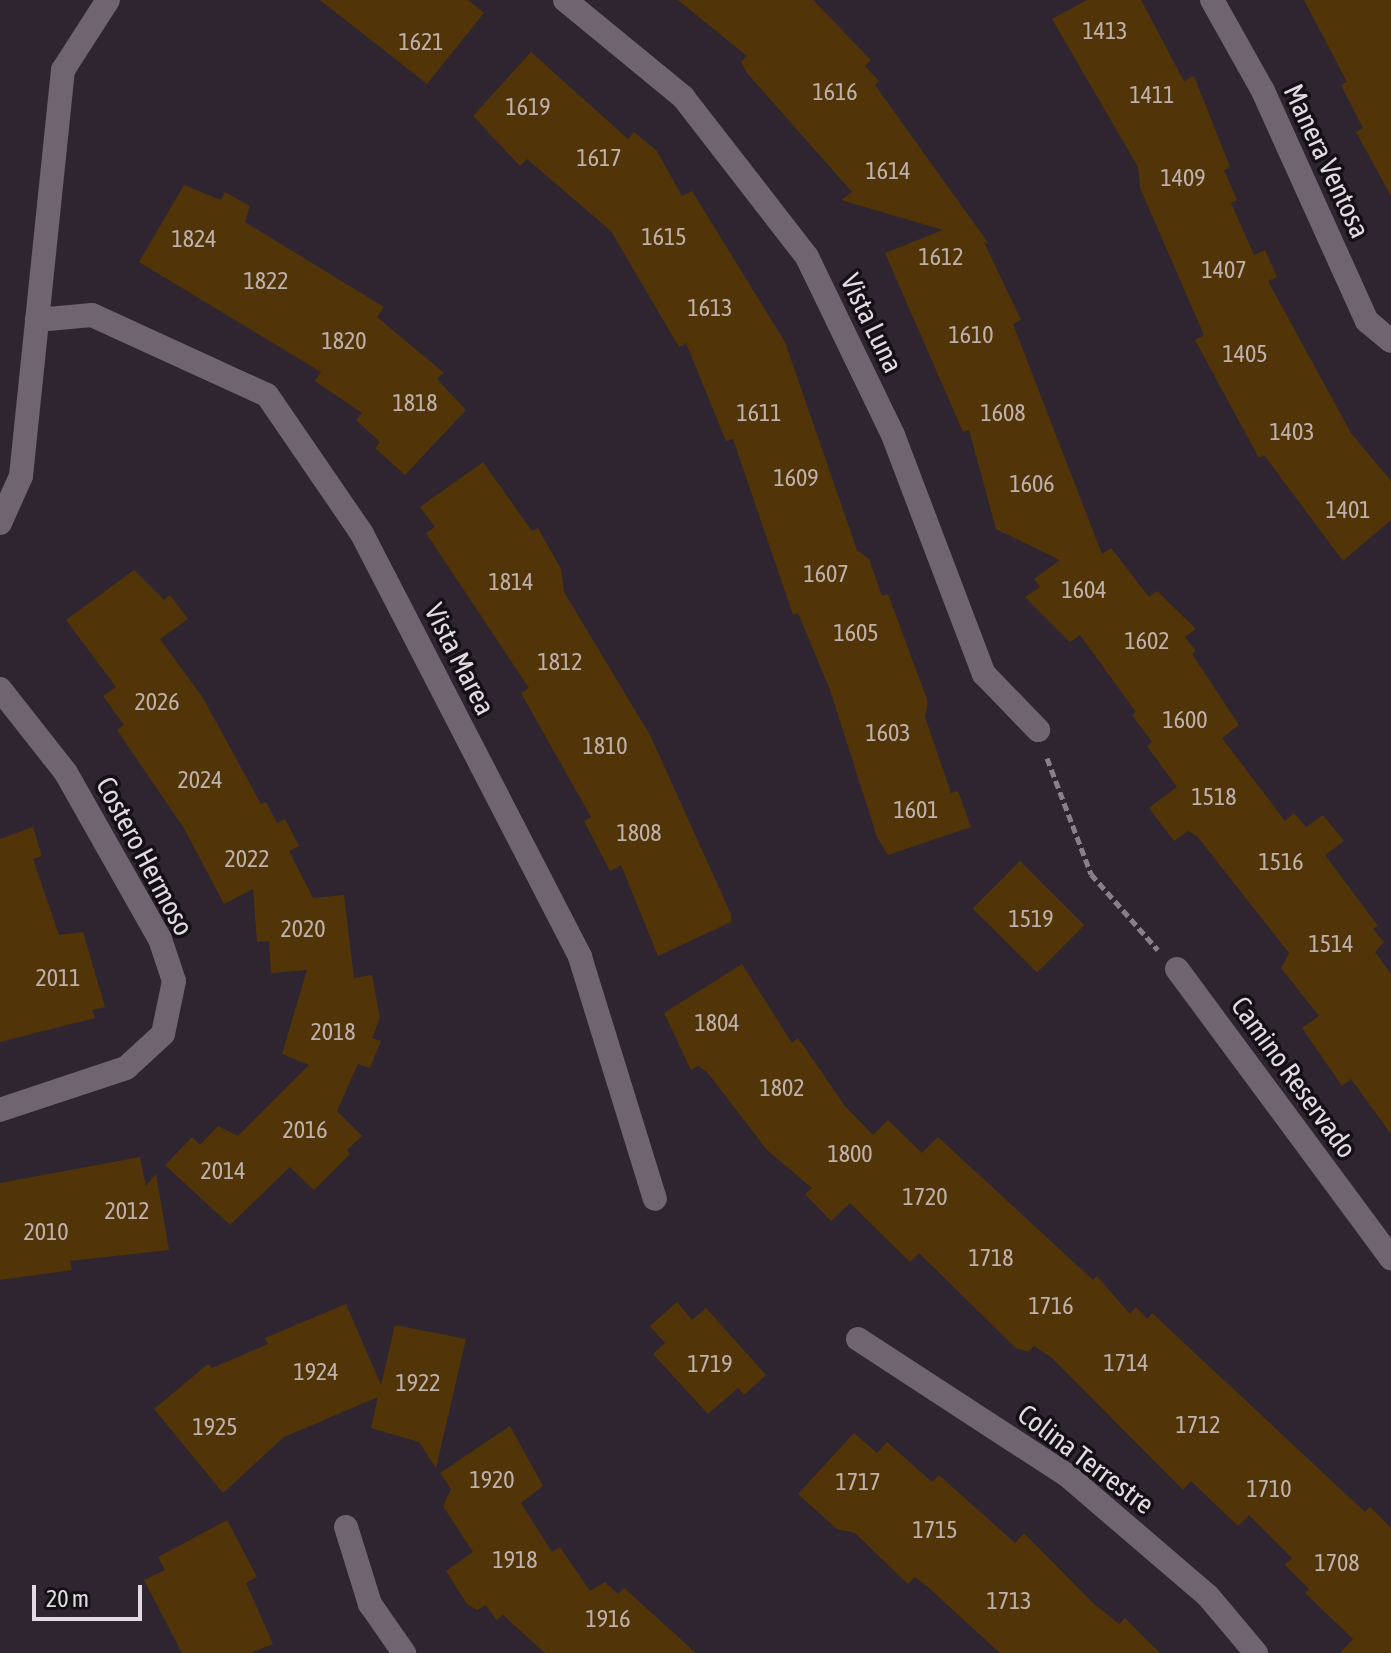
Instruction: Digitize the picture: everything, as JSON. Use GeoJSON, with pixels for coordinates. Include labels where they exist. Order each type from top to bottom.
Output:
{"type":"FeatureCollection","features":[{"type":"Feature","properties":{"kind":"street"},"geometry":{"type":"LineString","coordinates":[[0,523],[21,476],[63,70],[108,0]]}},
{"type":"Feature","properties":{"kind":"street","name":"Vista Luna"},"geometry":{"type":"LineString","coordinates":[[565,0],[683,97],[807,257],[893,435],[984,674],[1038,730]]}},
{"type":"Feature","properties":{"kind":"street","name":"Manera Ventosa"},"geometry":{"type":"LineString","coordinates":[[1212,0],[1263,91],[1367,321],[1391,341]]}},
{"type":"Feature","properties":{"kind":"street","name":"Vista Marea"},"geometry":{"type":"LineString","coordinates":[[37,320],[92,315],[267,395],[362,534],[580,957],[655,1199]]}},
{"type":"Feature","properties":{"kind":"street","name":"Costero Hermoso"},"geometry":{"type":"LineString","coordinates":[[0,689],[66,773],[160,939],[174,981],[163,1034],[126,1068],[0,1110]]}},
{"type":"Feature","properties":{"kind":"street","name":"Camino Reservado"},"geometry":{"type":"LineString","coordinates":[[1177,969],[1391,1258]]}},
{"type":"Feature","properties":{"kind":"street","name":"Colina Terrestre"},"geometry":{"type":"LineString","coordinates":[[858,1339],[1068,1476],[1208,1596],[1256,1653]]}},
{"type":"Feature","properties":{"kind":"street"},"geometry":{"type":"LineString","coordinates":[[346,1527],[370,1604],[404,1653]]}},
{"type":"Feature","properties":{"kind":"path"},"geometry":{"type":"LineString","coordinates":[[1038,730],[1091,874],[1125,920],[1177,969]]}},
{"type":"Feature","properties":{"kind":"building"},"geometry":{"type":"Polygon","coordinates":[[[320,0],[468,0],[484,13],[427,84],[320,0]]]}},
{"type":"Feature","properties":{"kind":"building"},"geometry":{"type":"Polygon","coordinates":[[[678,0],[813,0],[871,60],[865,66],[879,81],[875,85],[989,244],[984,242],[1021,320],[1013,324],[1102,554],[1111,548],[1149,597],[1157,591],[1196,629],[1185,637],[1196,651],[1192,654],[1239,725],[1222,738],[1285,821],[1294,813],[1306,827],[1323,815],[1344,841],[1325,855],[1378,926],[1373,929],[1384,942],[1375,952],[1391,974],[1391,1134],[1351,1079],[1342,1086],[1302,1028],[1319,1016],[1281,968],[1289,953],[1197,836],[1188,831],[1174,841],[1149,808],[1177,787],[1147,746],[1152,742],[1132,715],[1136,712],[1080,635],[1070,642],[1025,597],[1040,587],[1034,579],[1060,560],[996,529],[969,430],[963,432],[885,253],[943,230],[841,200],[852,192],[747,73],[741,62],[747,56],[678,0]]]}},
{"type":"Feature","properties":{"kind":"building"},"geometry":{"type":"Polygon","coordinates":[[[1087,0],[1141,0],[1184,81],[1194,76],[1230,167],[1224,170],[1237,200],[1231,203],[1254,255],[1265,250],[1277,277],[1268,281],[1351,433],[1391,481],[1391,520],[1343,561],[1264,455],[1259,458],[1195,340],[1204,335],[1140,188],[1138,167],[1052,19],[1087,0]]]}},
{"type":"Feature","properties":{"kind":"building"},"geometry":{"type":"Polygon","coordinates":[[[1304,0],[1391,0],[1391,196],[1356,132],[1363,128],[1341,85],[1347,82],[1304,0]]]}},
{"type":"Feature","properties":{"kind":"building"},"geometry":{"type":"Polygon","coordinates":[[[531,52],[628,139],[634,132],[657,151],[682,196],[692,191],[785,342],[857,550],[869,559],[882,596],[888,594],[928,702],[925,717],[951,793],[958,791],[971,827],[888,855],[877,837],[830,690],[798,613],[793,615],[733,439],[726,441],[686,343],[679,347],[611,231],[527,159],[520,166],[473,116],[531,52]]]}},
{"type":"Feature","properties":{"kind":"building"},"geometry":{"type":"Polygon","coordinates":[[[184,185],[221,200],[225,192],[250,206],[245,222],[384,307],[377,317],[444,373],[437,379],[466,410],[405,475],[375,448],[380,442],[356,420],[362,413],[315,381],[321,372],[139,262],[184,185]]]}},
{"type":"Feature","properties":{"kind":"building"},"geometry":{"type":"Polygon","coordinates":[[[483,462],[532,531],[538,528],[561,569],[564,592],[650,735],[731,914],[731,922],[658,956],[621,865],[610,871],[584,821],[591,817],[521,693],[529,688],[426,533],[435,527],[420,507],[483,462]]]}},
{"type":"Feature","properties":{"kind":"building"},"geometry":{"type":"Polygon","coordinates":[[[134,570],[164,600],[170,595],[188,619],[160,639],[203,698],[261,804],[266,802],[277,823],[285,819],[299,846],[289,851],[313,898],[344,895],[354,978],[372,975],[380,1018],[372,1038],[381,1041],[370,1068],[358,1064],[337,1111],[362,1136],[347,1150],[350,1154],[314,1190],[290,1167],[230,1225],[165,1165],[192,1137],[200,1145],[218,1126],[238,1136],[309,1065],[282,1054],[307,970],[271,973],[269,941],[257,942],[253,889],[224,904],[185,830],[117,730],[124,725],[103,696],[116,687],[66,620],[134,570]]]}},
{"type":"Feature","properties":{"kind":"building"},"geometry":{"type":"Polygon","coordinates":[[[33,827],[42,856],[33,859],[59,935],[83,932],[105,1007],[92,1010],[95,1018],[0,1042],[0,839],[33,827]]]}},
{"type":"Feature","properties":{"kind":"building"},"geometry":{"type":"Polygon","coordinates":[[[1020,861],[1084,925],[1037,973],[973,908],[1020,861]]]}},
{"type":"Feature","properties":{"kind":"building"},"geometry":{"type":"Polygon","coordinates":[[[742,964],[792,1043],[798,1038],[845,1106],[873,1135],[888,1120],[922,1153],[938,1137],[1093,1280],[1097,1276],[1130,1314],[1136,1307],[1147,1319],[1152,1313],[1365,1512],[1370,1507],[1391,1528],[1391,1653],[1340,1653],[1353,1639],[1305,1593],[1309,1589],[1285,1565],[1292,1558],[1249,1515],[1238,1526],[1191,1481],[1183,1490],[1052,1358],[1034,1346],[1028,1352],[1016,1348],[919,1253],[910,1262],[850,1203],[831,1221],[805,1194],[812,1188],[767,1150],[707,1072],[698,1066],[691,1070],[664,1013],[742,964]]]}},
{"type":"Feature","properties":{"kind":"building"},"geometry":{"type":"Polygon","coordinates":[[[140,1157],[146,1186],[156,1174],[169,1250],[70,1261],[72,1270],[0,1280],[0,1183],[140,1157]]]}},
{"type":"Feature","properties":{"kind":"building"},"geometry":{"type":"Polygon","coordinates":[[[677,1302],[692,1320],[706,1308],[766,1375],[744,1395],[738,1388],[708,1414],[653,1354],[665,1343],[650,1326],[677,1302]]]}},
{"type":"Feature","properties":{"kind":"building"},"geometry":{"type":"Polygon","coordinates":[[[346,1304],[381,1385],[395,1325],[466,1339],[436,1468],[419,1442],[371,1428],[378,1397],[284,1437],[223,1493],[154,1409],[208,1364],[212,1368],[268,1344],[265,1338],[346,1304]]]}},
{"type":"Feature","properties":{"kind":"building"},"geometry":{"type":"Polygon","coordinates":[[[510,1426],[543,1486],[521,1503],[552,1552],[560,1547],[590,1591],[605,1582],[618,1594],[624,1588],[696,1653],[545,1653],[503,1615],[496,1620],[486,1605],[477,1610],[467,1604],[446,1571],[473,1552],[443,1506],[451,1489],[440,1473],[510,1426]]]}},
{"type":"Feature","properties":{"kind":"building"},"geometry":{"type":"Polygon","coordinates":[[[854,1433],[877,1453],[887,1442],[932,1482],[939,1475],[1015,1543],[1024,1533],[1093,1603],[1119,1624],[1125,1618],[1160,1653],[1000,1653],[929,1588],[915,1577],[908,1584],[855,1533],[837,1529],[798,1494],[854,1433]]]}},
{"type":"Feature","properties":{"kind":"building"},"geometry":{"type":"Polygon","coordinates":[[[227,1520],[257,1577],[246,1583],[273,1644],[250,1653],[182,1653],[144,1580],[165,1570],[158,1557],[227,1520]]]}}]}
